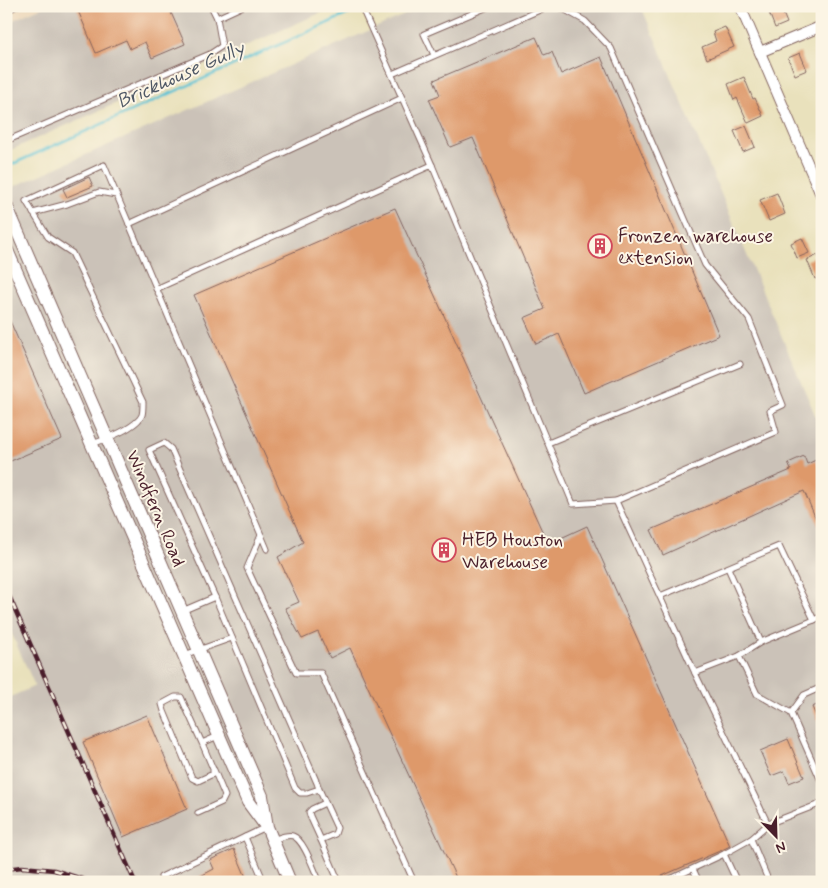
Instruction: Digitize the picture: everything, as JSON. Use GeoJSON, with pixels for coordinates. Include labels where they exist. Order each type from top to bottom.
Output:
{"type":"FeatureCollection","features":[{"type":"Feature","properties":{"kind":"street"},"geometry":{"type":"LineString","coordinates":[[740,6],[822,196]]}},
{"type":"Feature","properties":{"kind":"street"},"geometry":{"type":"LineString","coordinates":[[760,52],[822,26]]}},
{"type":"Feature","properties":{"kind":"street","name":"Windfern Road"},"geometry":{"type":"LineString","coordinates":[[6,205],[262,796],[267,827],[290,882]]}},
{"type":"Feature","properties":{"kind":"street","name":"Windfern Road"},"geometry":{"type":"LineString","coordinates":[[6,248],[248,802],[267,827]]}},
{"type":"Feature","properties":{"kind":"lane"},"geometry":{"type":"LineString","coordinates":[[6,10],[16,6]]}},
{"type":"Feature","properties":{"kind":"lane"},"geometry":{"type":"LineString","coordinates":[[6,142],[210,54],[222,46],[217,18],[211,6]]}},
{"type":"Feature","properties":{"kind":"lane"},"geometry":{"type":"LineString","coordinates":[[217,18],[243,6]]}},
{"type":"Feature","properties":{"kind":"lane"},"geometry":{"type":"LineString","coordinates":[[361,6],[432,165],[573,504],[616,500],[776,432],[770,411],[783,405],[749,319],[705,266],[611,48],[585,21],[558,6]]}},
{"type":"Feature","properties":{"kind":"lane"},"geometry":{"type":"LineString","coordinates":[[434,55],[424,34],[490,6]]}},
{"type":"Feature","properties":{"kind":"lane"},"geometry":{"type":"LineString","coordinates":[[392,74],[550,6]]}},
{"type":"Feature","properties":{"kind":"lane"},"geometry":{"type":"LineString","coordinates":[[129,224],[402,98]]}},
{"type":"Feature","properties":{"kind":"lane"},"geometry":{"type":"LineString","coordinates":[[92,444],[107,439],[132,425],[142,415],[143,402],[72,253],[48,237],[26,201],[104,165],[267,549]]}},
{"type":"Feature","properties":{"kind":"lane"},"geometry":{"type":"LineString","coordinates":[[156,289],[432,165]]}},
{"type":"Feature","properties":{"kind":"lane"},"geometry":{"type":"LineString","coordinates":[[33,212],[68,204],[99,192],[116,195]]}},
{"type":"Feature","properties":{"kind":"lane"},"geometry":{"type":"LineString","coordinates":[[548,443],[740,364]]}},
{"type":"Feature","properties":{"kind":"lane"},"geometry":{"type":"LineString","coordinates":[[319,789],[300,794],[296,788],[215,597],[149,450],[164,443],[171,449],[337,828],[335,834],[321,840]]}},
{"type":"Feature","properties":{"kind":"lane"},"geometry":{"type":"LineString","coordinates":[[616,500],[695,673],[768,824]]}},
{"type":"Feature","properties":{"kind":"lane"},"geometry":{"type":"LineString","coordinates":[[261,535],[247,568],[296,672],[321,673],[414,882]]}},
{"type":"Feature","properties":{"kind":"lane"},"geometry":{"type":"LineString","coordinates":[[660,596],[779,546],[814,620]]}},
{"type":"Feature","properties":{"kind":"lane"},"geometry":{"type":"LineString","coordinates":[[728,568],[761,642]]}},
{"type":"Feature","properties":{"kind":"lane"},"geometry":{"type":"LineString","coordinates":[[182,611],[215,597]]}},
{"type":"Feature","properties":{"kind":"lane"},"geometry":{"type":"LineString","coordinates":[[695,673],[740,656],[761,642],[822,616]]}},
{"type":"Feature","properties":{"kind":"lane"},"geometry":{"type":"LineString","coordinates":[[184,655],[232,638]]}},
{"type":"Feature","properties":{"kind":"lane"},"geometry":{"type":"LineString","coordinates":[[740,656],[757,694],[790,713],[822,783]]}},
{"type":"Feature","properties":{"kind":"lane"},"geometry":{"type":"LineString","coordinates":[[790,713],[804,695],[822,686]]}},
{"type":"Feature","properties":{"kind":"lane"},"geometry":{"type":"LineString","coordinates":[[198,813],[222,802],[225,796],[214,769],[181,697],[175,697],[162,704],[192,778],[198,781],[213,774],[214,769]]}},
{"type":"Feature","properties":{"kind":"lane"},"geometry":{"type":"LineString","coordinates":[[202,743],[219,735]]}},
{"type":"Feature","properties":{"kind":"lane"},"geometry":{"type":"LineString","coordinates":[[325,803],[312,809],[310,816],[339,881]]}},
{"type":"Feature","properties":{"kind":"lane"},"geometry":{"type":"LineString","coordinates":[[664,882],[752,839],[768,824],[822,803]]}},
{"type":"Feature","properties":{"kind":"lane"},"geometry":{"type":"LineString","coordinates":[[163,882],[161,877],[267,827]]}},
{"type":"Feature","properties":{"kind":"lane"},"geometry":{"type":"LineString","coordinates":[[272,841],[285,836],[293,836],[301,841],[319,882]]}},
{"type":"Feature","properties":{"kind":"lane"},"geometry":{"type":"LineString","coordinates":[[245,837],[264,882]]}},
{"type":"Feature","properties":{"kind":"lane"},"geometry":{"type":"LineString","coordinates":[[752,839],[769,882]]}},
{"type":"Feature","properties":{"kind":"lane"},"geometry":{"type":"LineString","coordinates":[[724,854],[737,882]]}},
{"type":"Feature","properties":{"kind":"lane"},"geometry":{"type":"LineString","coordinates":[[693,869],[699,882]]}},
{"type":"Feature","properties":{"kind":"shaded area"},"geometry":{"type":"Polygon","coordinates":[[[6,6],[45,6],[6,23],[6,6]]]}},
{"type":"Feature","properties":{"kind":"shaded area"},"geometry":{"type":"Polygon","coordinates":[[[45,6],[336,6],[6,152],[6,23],[45,6]]]}},
{"type":"Feature","properties":{"kind":"shaded area"},"geometry":{"type":"Polygon","coordinates":[[[425,6],[641,6],[822,431],[822,882],[6,882],[6,699],[35,686],[6,621],[6,190],[425,6]]]}},
{"type":"Feature","properties":{"kind":"building"},"geometry":{"type":"Polygon","coordinates":[[[76,6],[168,6],[185,44],[152,58],[145,42],[130,49],[126,40],[96,53],[76,6]]]}},
{"type":"Feature","properties":{"kind":"building"},"geometry":{"type":"Polygon","coordinates":[[[780,6],[787,23],[775,28],[768,10],[780,6]]]}},
{"type":"Feature","properties":{"kind":"building"},"geometry":{"type":"Polygon","coordinates":[[[725,27],[734,47],[707,59],[702,47],[716,41],[713,32],[725,27]]]}},
{"type":"Feature","properties":{"kind":"building"},"geometry":{"type":"Polygon","coordinates":[[[536,37],[544,55],[552,52],[561,74],[601,57],[719,335],[584,393],[559,334],[536,344],[524,318],[545,309],[473,138],[450,147],[429,99],[440,95],[434,80],[536,37]]]}},
{"type":"Feature","properties":{"kind":"building"},"geometry":{"type":"Polygon","coordinates":[[[800,53],[807,70],[795,75],[788,58],[800,53]]]}},
{"type":"Feature","properties":{"kind":"building"},"geometry":{"type":"Polygon","coordinates":[[[744,77],[753,99],[755,98],[763,116],[748,123],[737,98],[734,100],[728,84],[744,77]]]}},
{"type":"Feature","properties":{"kind":"building"},"geometry":{"type":"Polygon","coordinates":[[[746,126],[755,147],[743,152],[734,131],[746,126]]]}},
{"type":"Feature","properties":{"kind":"building"},"geometry":{"type":"Polygon","coordinates":[[[89,177],[93,186],[67,197],[63,189],[89,177]]]}},
{"type":"Feature","properties":{"kind":"building"},"geometry":{"type":"Polygon","coordinates":[[[777,193],[785,214],[769,221],[760,200],[777,193]]]}},
{"type":"Feature","properties":{"kind":"building","name":"HEB Houston Warehouse"},"geometry":{"type":"Polygon","coordinates":[[[395,208],[548,544],[587,526],[730,846],[648,882],[458,882],[350,648],[330,658],[318,632],[302,639],[285,608],[299,602],[278,557],[303,542],[194,295],[395,208]]]}},
{"type":"Feature","properties":{"kind":"building"},"geometry":{"type":"Polygon","coordinates":[[[802,238],[809,253],[797,258],[791,243],[802,238]]]}},
{"type":"Feature","properties":{"kind":"building"},"geometry":{"type":"Polygon","coordinates":[[[818,255],[822,264],[822,276],[815,279],[807,260],[818,255]]]}},
{"type":"Feature","properties":{"kind":"building"},"geometry":{"type":"Polygon","coordinates":[[[6,312],[62,439],[6,463],[6,312]]]}},
{"type":"Feature","properties":{"kind":"building"},"geometry":{"type":"Polygon","coordinates":[[[804,456],[807,464],[816,460],[822,473],[822,533],[804,491],[663,555],[651,530],[791,470],[788,463],[804,456]]]}},
{"type":"Feature","properties":{"kind":"building"},"geometry":{"type":"Polygon","coordinates":[[[822,703],[822,729],[812,707],[822,703]]]}},
{"type":"Feature","properties":{"kind":"building"},"geometry":{"type":"Polygon","coordinates":[[[147,715],[187,809],[123,837],[83,742],[147,715]]]}},
{"type":"Feature","properties":{"kind":"building"},"geometry":{"type":"Polygon","coordinates":[[[788,739],[804,777],[789,783],[784,771],[771,776],[760,751],[788,739]]]}},
{"type":"Feature","properties":{"kind":"building"},"geometry":{"type":"Polygon","coordinates":[[[234,849],[248,882],[189,882],[214,869],[210,860],[234,849]]]}},
{"type":"Feature","properties":{"kind":"waterway","name":"Brickhouse Gully"},"geometry":{"type":"LineString","coordinates":[[6,167],[366,6]]}},
{"type":"Feature","properties":{"kind":"railway"},"geometry":{"type":"LineString","coordinates":[[6,589],[135,882]]}},
{"type":"Feature","properties":{"kind":"railway"},"geometry":{"type":"LineString","coordinates":[[6,869],[22,867],[54,870],[91,882]]}},
{"type":"Feature","properties":{"kind":"place","name":"Fronzen warehouse extension"},"geometry":{"type":"Point","coordinates":[600,246]}},
{"type":"Feature","properties":{"kind":"place","name":"HEB Houston Warehouse"},"geometry":{"type":"Point","coordinates":[444,550]}}]}
